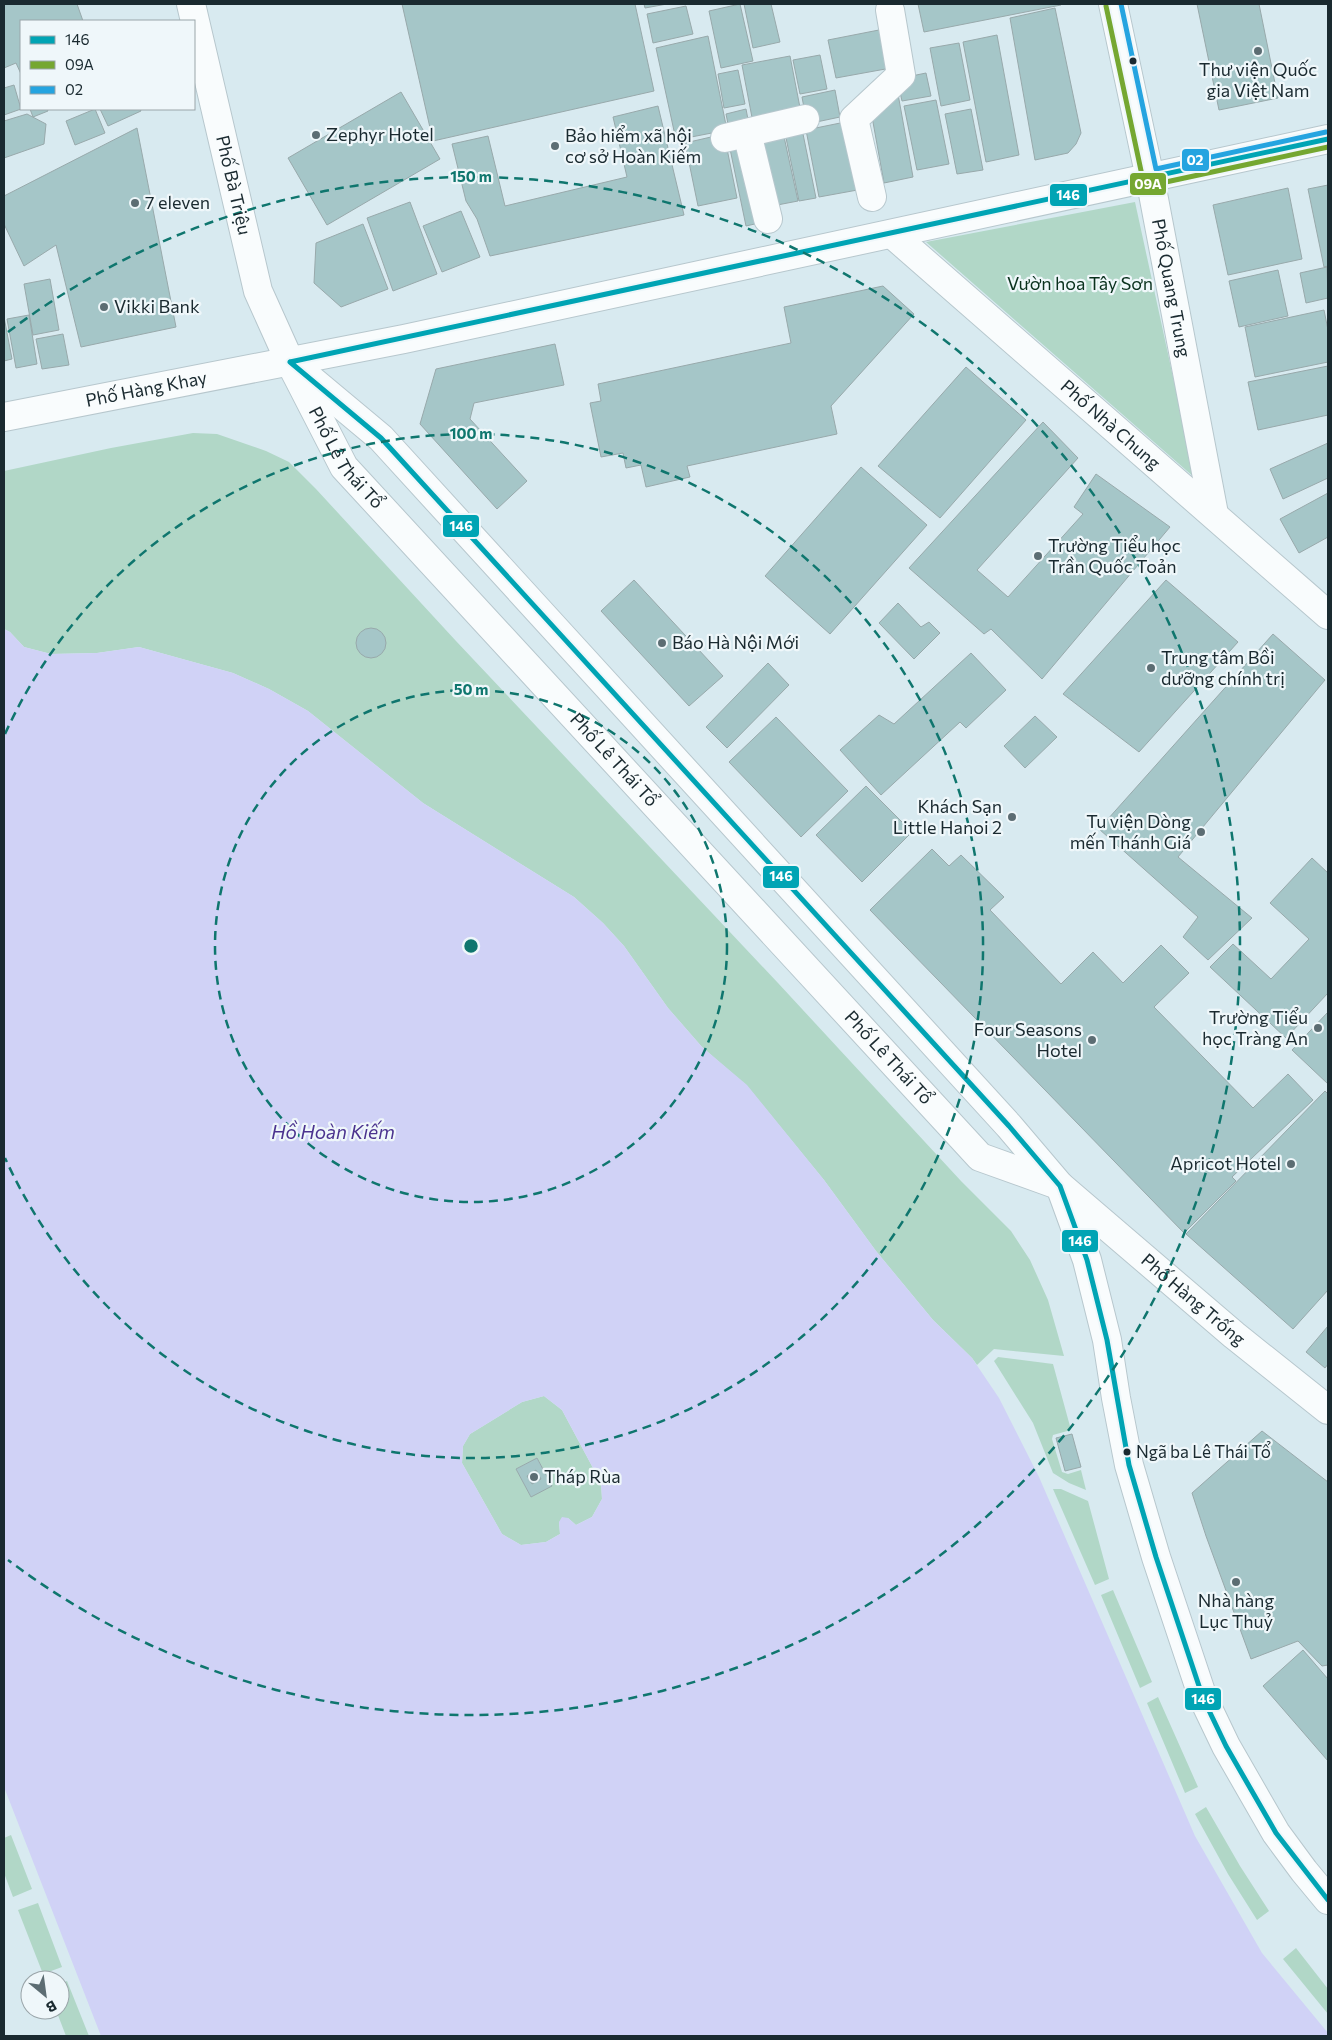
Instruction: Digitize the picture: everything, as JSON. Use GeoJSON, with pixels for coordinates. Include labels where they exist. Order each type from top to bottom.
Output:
{"type":"FeatureCollection","features":[{"type":"Feature","properties":{"kind":"main road","name":"Phố Bà Triệu"},"geometry":{"type":"LineString","coordinates":[[191,4],[195,20]]}},
{"type":"Feature","properties":{"kind":"main road","name":"Phố Quang Trung"},"geometry":{"type":"LineString","coordinates":[[1113,4],[1150,178],[1214,514]]}},
{"type":"Feature","properties":{"kind":"main road"},"geometry":{"type":"LineString","coordinates":[[872,197],[854,119],[901,74],[890,10]]}},
{"type":"Feature","properties":{"kind":"main road","name":"Phố Bà Triệu"},"geometry":{"type":"LineString","coordinates":[[195,21],[258,291],[290,362]]}},
{"type":"Feature","properties":{"kind":"main road"},"geometry":{"type":"LineString","coordinates":[[768,219],[736,135],[805,120]]}},
{"type":"Feature","properties":{"kind":"main road","name":"Phố Hàng Khay"},"geometry":{"type":"LineString","coordinates":[[4,417],[290,362],[1328,139]]}},
{"type":"Feature","properties":{"kind":"main road","name":"Phố Nhà Chung"},"geometry":{"type":"LineString","coordinates":[[892,234],[1328,615]]}},
{"type":"Feature","properties":{"kind":"main road","name":"Phố Lê Thái Tổ"},"geometry":{"type":"LineString","coordinates":[[290,362],[344,467],[980,1157],[1060,1186]]}},
{"type":"Feature","properties":{"kind":"main road","name":"Phố Lê Thái Tổ"},"geometry":{"type":"LineString","coordinates":[[290,362],[381,438],[1009,1126],[1060,1186],[1087,1260],[1107,1340],[1116,1398],[1130,1465],[1156,1557],[1203,1698],[1226,1746],[1276,1832],[1328,1900]]}},
{"type":"Feature","properties":{"kind":"main road","name":"Phố Hàng Trống"},"geometry":{"type":"LineString","coordinates":[[1060,1186],[1234,1335],[1328,1410]]}},
{"type":"Feature","properties":{"kind":"green space","name":"Vườn hoa Tây Sơn"},"geometry":{"type":"Polygon","coordinates":[[[1135,202],[1195,478],[926,242],[1135,202]]]}},
{"type":"Feature","properties":{"kind":"green space"},"geometry":{"type":"Polygon","coordinates":[[[193,433],[217,434],[266,451],[289,462],[316,489],[961,1181],[1011,1231],[1030,1260],[1048,1300],[1064,1356],[994,1349],[977,1365],[933,1320],[876,1251],[824,1180],[747,1086],[702,1047],[668,1008],[624,946],[603,923],[574,897],[423,803],[308,711],[269,689],[233,673],[139,647],[97,653],[51,654],[24,647],[10,632],[4,629],[4,471],[193,433]]]}},
{"type":"Feature","properties":{"kind":"green space"},"geometry":{"type":"Polygon","coordinates":[[[998,1357],[1053,1364],[1071,1430],[1053,1435],[1052,1439],[1062,1472],[1068,1474],[1081,1470],[1086,1490],[1069,1483],[1053,1473],[1033,1423],[994,1361],[998,1357]]]}},
{"type":"Feature","properties":{"kind":"green space"},"geometry":{"type":"Polygon","coordinates":[[[544,1396],[562,1410],[601,1483],[602,1499],[592,1517],[576,1525],[568,1518],[559,1522],[560,1534],[546,1542],[521,1545],[502,1534],[462,1463],[463,1446],[470,1434],[522,1402],[544,1396]],[[537,1458],[516,1469],[531,1497],[552,1485],[537,1458]]]}},
{"type":"Feature","properties":{"kind":"green space"},"geometry":{"type":"Polygon","coordinates":[[[1053,1489],[1061,1489],[1088,1501],[1109,1579],[1095,1585],[1053,1489]]]}},
{"type":"Feature","properties":{"kind":"green space"},"geometry":{"type":"Polygon","coordinates":[[[1113,1590],[1152,1682],[1140,1688],[1101,1595],[1113,1590]]]}},
{"type":"Feature","properties":{"kind":"green space"},"geometry":{"type":"Polygon","coordinates":[[[1158,1697],[1198,1787],[1185,1793],[1147,1703],[1158,1697]]]}},
{"type":"Feature","properties":{"kind":"green space"},"geometry":{"type":"Polygon","coordinates":[[[1206,1807],[1269,1911],[1257,1920],[1228,1874],[1195,1814],[1206,1807]]]}},
{"type":"Feature","properties":{"kind":"green space"},"geometry":{"type":"Polygon","coordinates":[[[11,1835],[32,1889],[13,1897],[4,1873],[4,1838],[11,1835]]]}},
{"type":"Feature","properties":{"kind":"green space"},"geometry":{"type":"Polygon","coordinates":[[[38,1903],[62,1967],[54,1970],[41,1970],[18,1910],[38,1903]]]}},
{"type":"Feature","properties":{"kind":"green space"},"geometry":{"type":"Polygon","coordinates":[[[1296,1948],[1328,1989],[1328,2014],[1283,1959],[1296,1948]]]}},
{"type":"Feature","properties":{"kind":"green space"},"geometry":{"type":"Polygon","coordinates":[[[70,1988],[89,2036],[66,2036],[60,2020],[70,2020],[70,1988]]]}},
{"type":"Feature","properties":{"kind":"water","name":"Hồ Hoàn Kiếm"},"geometry":{"type":"Polygon","coordinates":[[[4,629],[10,632],[24,647],[51,654],[97,653],[139,647],[233,673],[269,689],[308,711],[423,803],[574,897],[603,923],[624,946],[668,1008],[702,1047],[747,1085],[824,1180],[876,1251],[933,1320],[972,1358],[999,1398],[1039,1477],[1195,1836],[1262,1953],[1328,2033],[1328,2036],[101,2036],[4,1787],[4,629]],[[544,1396],[522,1402],[470,1434],[463,1446],[462,1463],[502,1534],[521,1545],[546,1542],[560,1534],[559,1522],[562,1517],[568,1518],[576,1525],[592,1517],[602,1499],[601,1483],[562,1410],[544,1396]]]}},
{"type":"Feature","properties":{"kind":"building"},"geometry":{"type":"Polygon","coordinates":[[[4,4],[77,4],[83,20],[20,20],[20,72],[16,63],[4,68],[4,4]]]}},
{"type":"Feature","properties":{"kind":"building"},"geometry":{"type":"Polygon","coordinates":[[[402,4],[635,4],[654,91],[433,141],[402,4]]]}},
{"type":"Feature","properties":{"kind":"building"},"geometry":{"type":"Polygon","coordinates":[[[644,4],[667,4],[645,8],[644,4]]]}},
{"type":"Feature","properties":{"kind":"building"},"geometry":{"type":"Polygon","coordinates":[[[740,4],[753,61],[721,68],[709,11],[740,4]]]}},
{"type":"Feature","properties":{"kind":"building"},"geometry":{"type":"Polygon","coordinates":[[[744,4],[771,4],[780,42],[753,48],[744,4]]]}},
{"type":"Feature","properties":{"kind":"building"},"geometry":{"type":"Polygon","coordinates":[[[918,4],[1060,4],[1061,5],[924,32],[918,4]]]}},
{"type":"Feature","properties":{"kind":"building"},"geometry":{"type":"Polygon","coordinates":[[[1197,4],[1259,4],[1278,98],[1219,110],[1197,4]]]}},
{"type":"Feature","properties":{"kind":"building"},"geometry":{"type":"Polygon","coordinates":[[[686,6],[693,34],[653,43],[647,14],[686,6]]]}},
{"type":"Feature","properties":{"kind":"building"},"geometry":{"type":"Polygon","coordinates":[[[1055,8],[1081,133],[1076,144],[1068,153],[1035,160],[1010,18],[1055,8]]]}},
{"type":"Feature","properties":{"kind":"building"},"geometry":{"type":"Polygon","coordinates":[[[884,29],[891,68],[836,78],[828,40],[884,29]]]}},
{"type":"Feature","properties":{"kind":"building"},"geometry":{"type":"Polygon","coordinates":[[[997,35],[1019,155],[986,162],[963,42],[997,35]]]}},
{"type":"Feature","properties":{"kind":"building"},"geometry":{"type":"Polygon","coordinates":[[[708,36],[727,130],[676,140],[656,48],[708,36]]]}},
{"type":"Feature","properties":{"kind":"building"},"geometry":{"type":"Polygon","coordinates":[[[959,43],[970,100],[941,106],[930,48],[959,43]]]}},
{"type":"Feature","properties":{"kind":"building"},"geometry":{"type":"Polygon","coordinates":[[[820,55],[827,89],[800,94],[793,60],[820,55]]]}},
{"type":"Feature","properties":{"kind":"building"},"geometry":{"type":"Polygon","coordinates":[[[790,56],[802,118],[754,128],[742,65],[790,56]]]}},
{"type":"Feature","properties":{"kind":"building"},"geometry":{"type":"Polygon","coordinates":[[[738,70],[745,104],[724,108],[718,74],[738,70]]]}},
{"type":"Feature","properties":{"kind":"building"},"geometry":{"type":"Polygon","coordinates":[[[926,73],[931,96],[902,101],[897,79],[926,73]]]}},
{"type":"Feature","properties":{"kind":"building"},"geometry":{"type":"Polygon","coordinates":[[[14,85],[20,109],[4,115],[4,88],[14,85]]]}},
{"type":"Feature","properties":{"kind":"building"},"geometry":{"type":"Polygon","coordinates":[[[835,90],[840,117],[807,124],[802,97],[835,90]]]}},
{"type":"Feature","properties":{"kind":"building"},"geometry":{"type":"Polygon","coordinates":[[[401,92],[440,159],[327,225],[288,158],[401,92]]]}},
{"type":"Feature","properties":{"kind":"building"},"geometry":{"type":"Polygon","coordinates":[[[898,94],[913,177],[884,183],[869,100],[898,94]]]}},
{"type":"Feature","properties":{"kind":"building"},"geometry":{"type":"Polygon","coordinates":[[[936,100],[949,164],[917,170],[904,106],[936,100]]]}},
{"type":"Feature","properties":{"kind":"building"},"geometry":{"type":"Polygon","coordinates":[[[658,106],[684,215],[490,256],[477,219],[466,201],[452,144],[488,136],[505,206],[627,177],[613,117],[658,106]]]}},
{"type":"Feature","properties":{"kind":"building"},"geometry":{"type":"Polygon","coordinates":[[[746,109],[750,130],[730,134],[726,114],[746,109]]]}},
{"type":"Feature","properties":{"kind":"building"},"geometry":{"type":"Polygon","coordinates":[[[971,109],[983,170],[957,174],[945,114],[971,109]]]}},
{"type":"Feature","properties":{"kind":"building"},"geometry":{"type":"Polygon","coordinates":[[[30,110],[48,111],[33,117],[30,110]]]}},
{"type":"Feature","properties":{"kind":"building"},"geometry":{"type":"Polygon","coordinates":[[[95,110],[105,133],[75,145],[66,121],[95,110]]]}},
{"type":"Feature","properties":{"kind":"building"},"geometry":{"type":"Polygon","coordinates":[[[100,110],[141,111],[108,126],[100,110]]]}},
{"type":"Feature","properties":{"kind":"building"},"geometry":{"type":"Polygon","coordinates":[[[27,114],[46,124],[44,144],[4,158],[4,121],[27,114]]]}},
{"type":"Feature","properties":{"kind":"building"},"geometry":{"type":"Polygon","coordinates":[[[850,121],[863,189],[819,197],[806,130],[850,121]]]}},
{"type":"Feature","properties":{"kind":"building"},"geometry":{"type":"Polygon","coordinates":[[[137,128],[176,327],[81,347],[56,245],[24,266],[4,224],[4,196],[137,128]]]}},
{"type":"Feature","properties":{"kind":"building"},"geometry":{"type":"Polygon","coordinates":[[[802,129],[816,198],[799,201],[785,133],[802,129]]]}},
{"type":"Feature","properties":{"kind":"building"},"geometry":{"type":"Polygon","coordinates":[[[783,132],[798,201],[772,206],[758,137],[783,132]]]}},
{"type":"Feature","properties":{"kind":"building"},"geometry":{"type":"Polygon","coordinates":[[[724,134],[737,198],[698,206],[685,143],[724,134]]]}},
{"type":"Feature","properties":{"kind":"building"},"geometry":{"type":"Polygon","coordinates":[[[755,139],[772,220],[746,226],[729,144],[755,139]]]}},
{"type":"Feature","properties":{"kind":"building"},"geometry":{"type":"Polygon","coordinates":[[[1328,185],[1328,266],[1324,267],[1308,189],[1328,185]]]}},
{"type":"Feature","properties":{"kind":"building"},"geometry":{"type":"Polygon","coordinates":[[[1288,188],[1302,259],[1228,275],[1213,205],[1288,188]]]}},
{"type":"Feature","properties":{"kind":"building"},"geometry":{"type":"Polygon","coordinates":[[[410,202],[437,274],[393,291],[367,218],[410,202]]]}},
{"type":"Feature","properties":{"kind":"building"},"geometry":{"type":"Polygon","coordinates":[[[461,211],[480,257],[442,272],[423,226],[461,211]]]}},
{"type":"Feature","properties":{"kind":"building"},"geometry":{"type":"Polygon","coordinates":[[[363,224],[388,289],[341,307],[314,283],[316,243],[363,224]]]}},
{"type":"Feature","properties":{"kind":"building"},"geometry":{"type":"Polygon","coordinates":[[[1327,267],[1328,298],[1306,303],[1300,273],[1327,267]]]}},
{"type":"Feature","properties":{"kind":"building"},"geometry":{"type":"Polygon","coordinates":[[[1278,270],[1288,316],[1239,327],[1229,281],[1278,270]]]}},
{"type":"Feature","properties":{"kind":"building"},"geometry":{"type":"Polygon","coordinates":[[[50,279],[59,330],[33,335],[24,284],[50,279]]]}},
{"type":"Feature","properties":{"kind":"building"},"geometry":{"type":"Polygon","coordinates":[[[883,286],[914,314],[831,406],[837,434],[687,466],[690,477],[646,487],[641,465],[626,468],[623,453],[601,457],[590,403],[601,401],[598,384],[791,343],[784,307],[883,286]]]}},
{"type":"Feature","properties":{"kind":"building"},"geometry":{"type":"Polygon","coordinates":[[[1324,310],[1328,330],[1328,362],[1255,377],[1245,327],[1324,310]]]}},
{"type":"Feature","properties":{"kind":"building"},"geometry":{"type":"Polygon","coordinates":[[[29,315],[37,364],[16,368],[7,319],[29,315]]]}},
{"type":"Feature","properties":{"kind":"building"},"geometry":{"type":"Polygon","coordinates":[[[4,317],[12,359],[4,361],[4,317]]]}},
{"type":"Feature","properties":{"kind":"building"},"geometry":{"type":"Polygon","coordinates":[[[63,334],[69,365],[42,369],[36,339],[63,334]]]}},
{"type":"Feature","properties":{"kind":"building"},"geometry":{"type":"Polygon","coordinates":[[[555,344],[564,385],[474,403],[470,419],[527,481],[497,509],[420,424],[436,369],[555,344]]]}},
{"type":"Feature","properties":{"kind":"building"},"geometry":{"type":"Polygon","coordinates":[[[1328,366],[1328,415],[1258,430],[1248,382],[1328,366]]]}},
{"type":"Feature","properties":{"kind":"building"},"geometry":{"type":"Polygon","coordinates":[[[966,367],[1026,420],[940,518],[878,466],[966,367]]]}},
{"type":"Feature","properties":{"kind":"building","name":"Trường Tiểu học Trần Quốc Toản"},"geometry":{"type":"Polygon","coordinates":[[[1043,422],[1078,458],[977,570],[1008,597],[1083,514],[1074,507],[1096,474],[1170,527],[1042,679],[991,629],[984,634],[909,568],[1043,422]]]}},
{"type":"Feature","properties":{"kind":"building"},"geometry":{"type":"Polygon","coordinates":[[[1328,443],[1328,478],[1283,499],[1270,469],[1328,443]]]}},
{"type":"Feature","properties":{"kind":"building"},"geometry":{"type":"Polygon","coordinates":[[[861,467],[927,525],[830,634],[765,576],[861,467]]]}},
{"type":"Feature","properties":{"kind":"building"},"geometry":{"type":"Polygon","coordinates":[[[1328,493],[1328,537],[1299,553],[1280,519],[1328,493]]]}},
{"type":"Feature","properties":{"kind":"building","name":"Báo Hà Nội Mới"},"geometry":{"type":"Polygon","coordinates":[[[634,580],[723,676],[689,706],[601,611],[634,580]]]}},
{"type":"Feature","properties":{"kind":"building","name":"Trung tâm Bồi dưỡng chính trị"},"geometry":{"type":"Polygon","coordinates":[[[1166,580],[1238,642],[1139,752],[1063,694],[1166,580]]]}},
{"type":"Feature","properties":{"kind":"building"},"geometry":{"type":"Polygon","coordinates":[[[898,603],[921,627],[929,622],[940,633],[914,659],[879,623],[898,603]]]}},
{"type":"Feature","properties":{"kind":"building"},"geometry":{"type":"Polygon","coordinates":[[[371,628],[377,629],[385,637],[385,649],[377,657],[371,658],[365,657],[357,649],[356,643],[357,637],[365,629],[371,628]]]}},
{"type":"Feature","properties":{"kind":"building"},"geometry":{"type":"Polygon","coordinates":[[[1273,634],[1325,680],[1178,857],[1252,918],[1208,960],[1183,937],[1198,917],[1099,829],[1273,634]]]}},
{"type":"Feature","properties":{"kind":"building"},"geometry":{"type":"Polygon","coordinates":[[[971,653],[1006,690],[966,728],[960,722],[881,795],[840,750],[879,715],[894,724],[971,653]]]}},
{"type":"Feature","properties":{"kind":"building"},"geometry":{"type":"Polygon","coordinates":[[[768,663],[789,685],[727,748],[706,727],[768,663]]]}},
{"type":"Feature","properties":{"kind":"building"},"geometry":{"type":"Polygon","coordinates":[[[1035,716],[1057,737],[1025,768],[1004,746],[1035,716]]]}},
{"type":"Feature","properties":{"kind":"building"},"geometry":{"type":"Polygon","coordinates":[[[776,717],[848,791],[801,837],[729,762],[776,717]]]}},
{"type":"Feature","properties":{"kind":"building"},"geometry":{"type":"Polygon","coordinates":[[[866,786],[912,832],[862,882],[816,835],[866,786]]]}},
{"type":"Feature","properties":{"kind":"building","name":"Four Seasons Hotel"},"geometry":{"type":"Polygon","coordinates":[[[932,849],[949,866],[961,855],[1004,897],[990,910],[1061,984],[1093,952],[1123,983],[1161,945],[1189,973],[1154,1007],[1253,1108],[1288,1074],[1313,1100],[1232,1177],[1236,1181],[1184,1233],[870,910],[932,849]]]}},
{"type":"Feature","properties":{"kind":"building"},"geometry":{"type":"Polygon","coordinates":[[[1312,858],[1328,873],[1328,993],[1286,1038],[1210,967],[1233,944],[1271,979],[1309,939],[1270,903],[1312,858]]]}},
{"type":"Feature","properties":{"kind":"building","name":"Trường Tiểu học Tràng An"},"geometry":{"type":"Polygon","coordinates":[[[1328,1012],[1328,1084],[1292,1050],[1328,1012]]]}},
{"type":"Feature","properties":{"kind":"building","name":"Apricot Hotel"},"geometry":{"type":"Polygon","coordinates":[[[1325,1091],[1328,1094],[1328,1290],[1293,1329],[1186,1234],[1325,1091]]]}},
{"type":"Feature","properties":{"kind":"building"},"geometry":{"type":"Polygon","coordinates":[[[1328,1326],[1328,1364],[1325,1368],[1306,1352],[1328,1326]]]}},
{"type":"Feature","properties":{"kind":"building"},"geometry":{"type":"Polygon","coordinates":[[[1262,1431],[1328,1482],[1328,1665],[1322,1666],[1298,1641],[1251,1659],[1192,1493],[1262,1431]]]}},
{"type":"Feature","properties":{"kind":"building"},"geometry":{"type":"Polygon","coordinates":[[[1072,1434],[1081,1467],[1065,1471],[1056,1438],[1072,1434]]]}},
{"type":"Feature","properties":{"kind":"building","name":"Tháp Rùa"},"geometry":{"type":"Polygon","coordinates":[[[537,1458],[552,1486],[531,1497],[516,1469],[537,1458]]]}},
{"type":"Feature","properties":{"kind":"building"},"geometry":{"type":"Polygon","coordinates":[[[536,1470],[541,1479],[532,1484],[527,1476],[536,1470]]]}},
{"type":"Feature","properties":{"kind":"building"},"geometry":{"type":"Polygon","coordinates":[[[1303,1650],[1328,1679],[1328,1761],[1263,1686],[1303,1650]]]}},
{"type":"Feature","properties":{"kind":"transit line","name":"02"},"geometry":{"type":"LineString","coordinates":[[1121,4],[1156,169],[1326,132]]}},
{"type":"Feature","properties":{"kind":"transit line","name":"09A"},"geometry":{"type":"LineString","coordinates":[[1106,6],[1143,180],[1146,184],[1152,185],[1328,147]]}},
{"type":"Feature","properties":{"kind":"transit line","name":"146"},"geometry":{"type":"LineString","coordinates":[[290,362],[1328,139]]}},
{"type":"Feature","properties":{"kind":"transit line","name":"146"},"geometry":{"type":"LineString","coordinates":[[290,362],[381,438],[1009,1126],[1060,1186],[1087,1260],[1107,1340],[1129,1465],[1156,1557],[1203,1698],[1226,1746],[1276,1833],[1328,1900]]}},
{"type":"Feature","properties":{"kind":"place","name":"Thư viện Quốc gia Việt Nam"},"geometry":{"type":"Point","coordinates":[1258,51]}},
{"type":"Feature","properties":{"kind":"place","name":"Zephyr Hotel"},"geometry":{"type":"Point","coordinates":[316,135]}},
{"type":"Feature","properties":{"kind":"place","name":"Bảo hiểm xã hội cơ sở Hoàn Kiếm"},"geometry":{"type":"Point","coordinates":[555,146]}},
{"type":"Feature","properties":{"kind":"place","name":"7 eleven"},"geometry":{"type":"Point","coordinates":[135,203]}},
{"type":"Feature","properties":{"kind":"place","name":"Vikki Bank"},"geometry":{"type":"Point","coordinates":[104,307]}},
{"type":"Feature","properties":{"kind":"place","name":"Trường Tiểu học Trần Quốc Toản"},"geometry":{"type":"Point","coordinates":[1038,556]}},
{"type":"Feature","properties":{"kind":"place","name":"Báo Hà Nội Mới"},"geometry":{"type":"Point","coordinates":[662,643]}},
{"type":"Feature","properties":{"kind":"place","name":"Trung tâm Bồi dưỡng chính trị"},"geometry":{"type":"Point","coordinates":[1151,668]}},
{"type":"Feature","properties":{"kind":"place","name":"Khách Sạn Little Hanoi 2"},"geometry":{"type":"Point","coordinates":[1012,817]}},
{"type":"Feature","properties":{"kind":"place","name":"Tu viện Dòng mến Thánh Giá"},"geometry":{"type":"Point","coordinates":[1201,832]}},
{"type":"Feature","properties":{"kind":"place","name":"Trường Tiểu học Tràng An"},"geometry":{"type":"Point","coordinates":[1318,1028]}},
{"type":"Feature","properties":{"kind":"place","name":"Four Seasons Hotel"},"geometry":{"type":"Point","coordinates":[1092,1040]}},
{"type":"Feature","properties":{"kind":"place","name":"Apricot Hotel"},"geometry":{"type":"Point","coordinates":[1291,1164]}},
{"type":"Feature","properties":{"kind":"place","name":"Ngã ba Lê Thái Tổ"},"geometry":{"type":"Point","coordinates":[1127,1452]}},
{"type":"Feature","properties":{"kind":"place","name":"Tháp Rùa"},"geometry":{"type":"Point","coordinates":[534,1477]}},
{"type":"Feature","properties":{"kind":"place","name":"Nhà hàng Lục Thuỷ"},"geometry":{"type":"Point","coordinates":[1236,1582]}}]}
